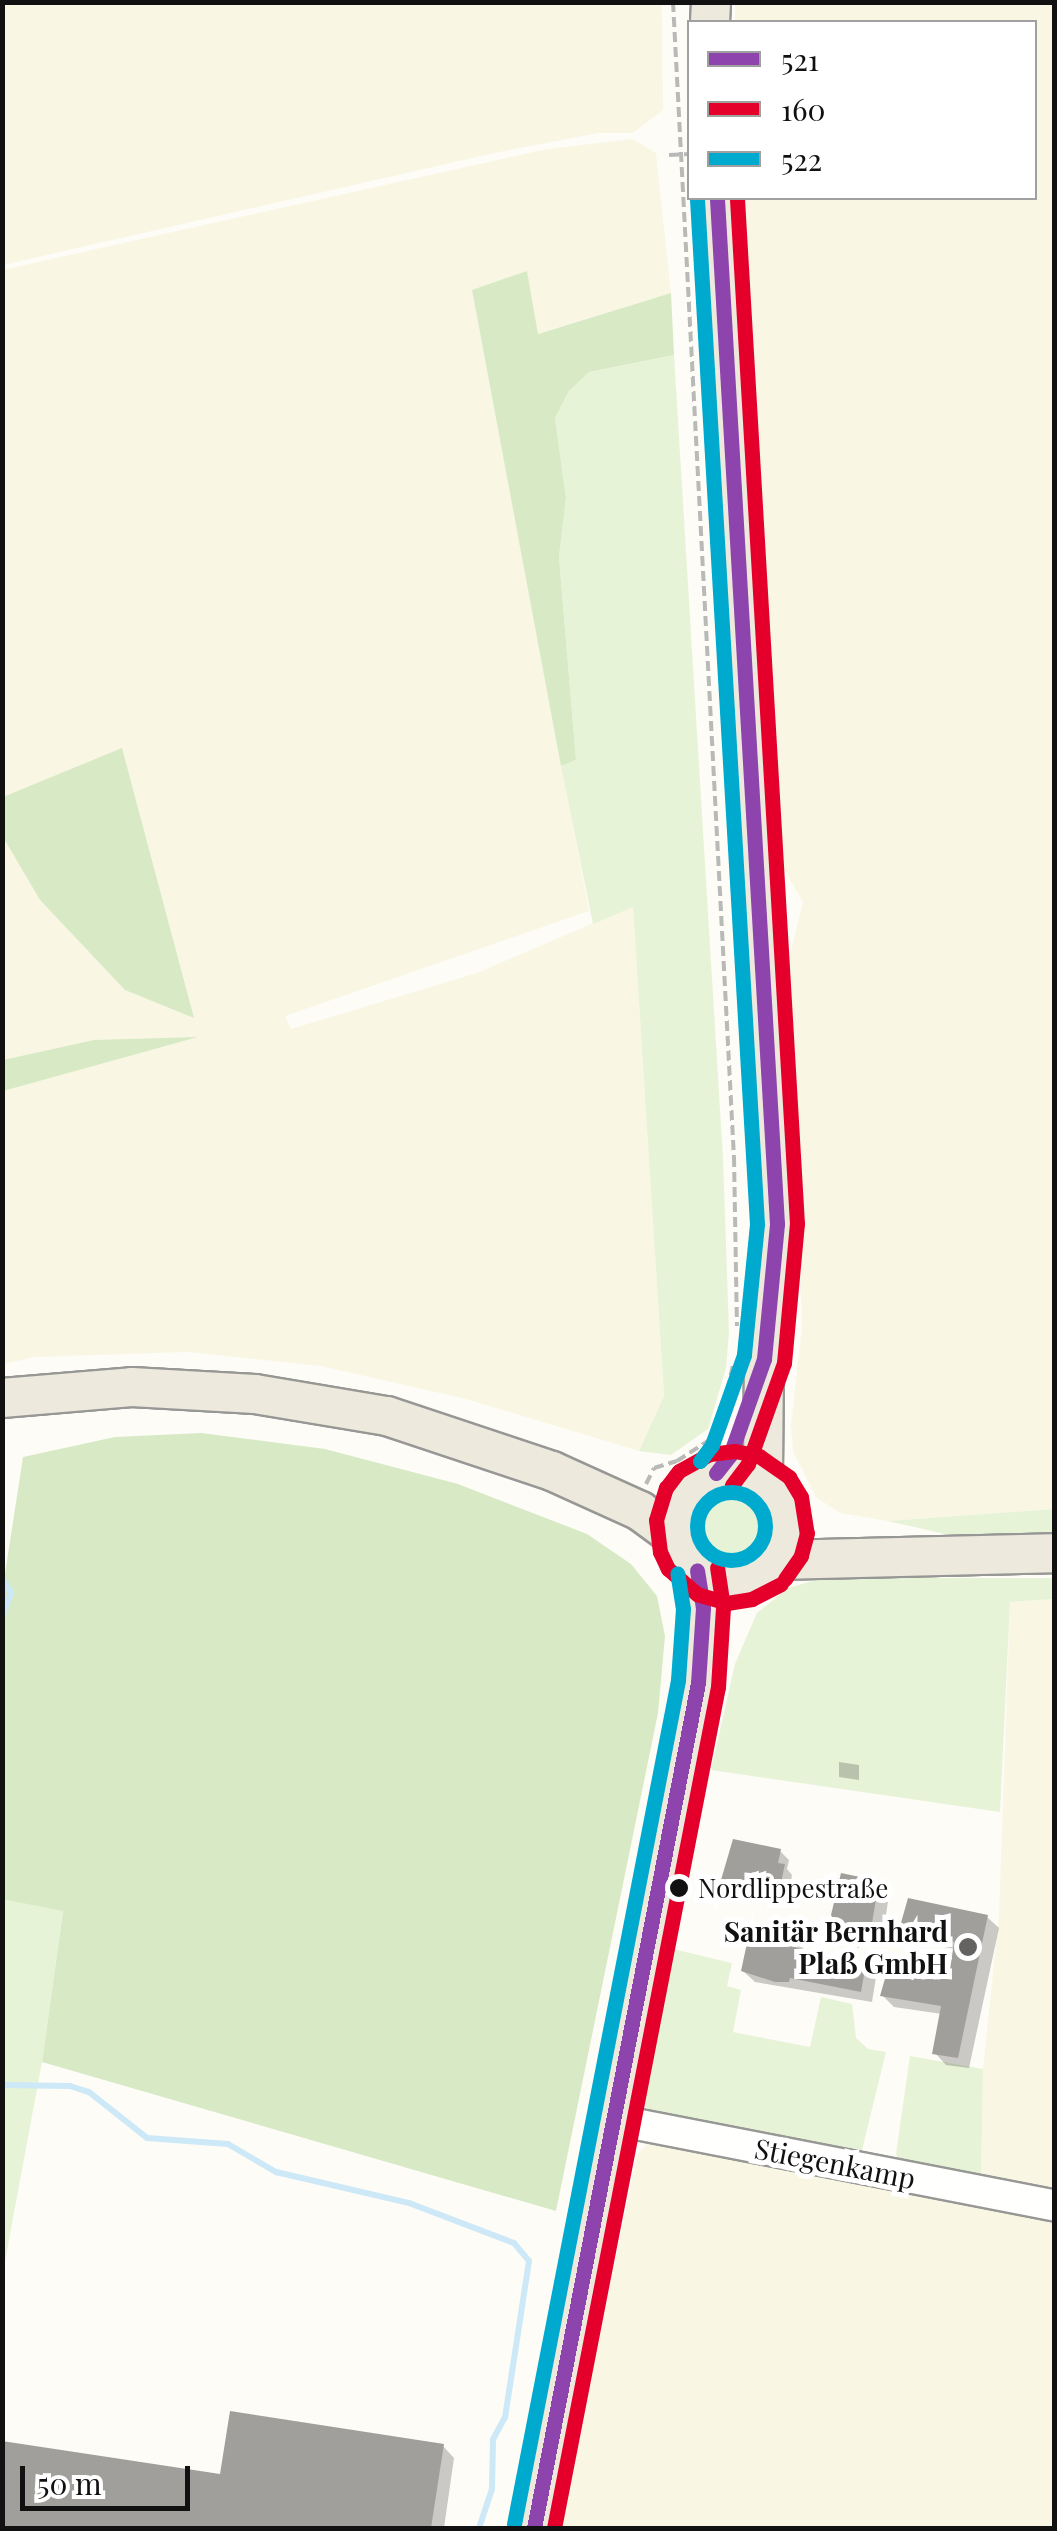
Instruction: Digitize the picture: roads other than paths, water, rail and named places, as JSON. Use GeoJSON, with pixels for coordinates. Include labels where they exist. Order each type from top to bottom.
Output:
{"type":"FeatureCollection","features":[{"type":"Feature","properties":{"kind":"main road"},"geometry":{"type":"LineString","coordinates":[[677,1538],[678,1510],[730,1455],[749,1354],[774,1292],[776,1179],[718,200]]}},
{"type":"Feature","properties":{"kind":"main road"},"geometry":{"type":"LineString","coordinates":[[749,1354],[763,1481]]}},
{"type":"Feature","properties":{"kind":"main road"},"geometry":{"type":"LineString","coordinates":[[2,1398],[132,1386],[256,1394],[387,1416],[552,1472],[640,1511],[677,1538],[697,1570],[704,1608],[698,1683],[534,2528]]}},
{"type":"Feature","properties":{"kind":"main road"},"geometry":{"type":"LineString","coordinates":[[552,1472],[645,1489],[704,1480],[733,1471],[763,1481],[774,1490],[786,1516],[787,1532],[776,1560]]}},
{"type":"Feature","properties":{"kind":"main road"},"geometry":{"type":"LineString","coordinates":[[786,1516],[826,1532],[948,1555]]}},
{"type":"Feature","properties":{"kind":"main road"},"geometry":{"type":"LineString","coordinates":[[698,1683],[744,1581],[776,1560],[1054,1554]]}},
{"type":"Feature","properties":{"kind":"main road"},"geometry":{"type":"LineString","coordinates":[[697,1570],[720,1581],[744,1581]]}},
{"type":"Feature","properties":{"kind":"street","name":"Stiegenkamp"},"geometry":{"type":"LineString","coordinates":[[614,2120],[1054,2206]]}},
{"type":"Feature","properties":{"kind":"waterway"},"geometry":{"type":"LineString","coordinates":[[2,1577],[11,1593],[2,1618]]}},
{"type":"Feature","properties":{"kind":"waterway"},"geometry":{"type":"LineString","coordinates":[[2,2085],[70,2086],[89,2092],[147,2138],[228,2144],[276,2172],[409,2203],[514,2243],[529,2261],[505,2417],[493,2440],[492,2489],[479,2528]]}},
{"type":"Feature","properties":{"kind":"place","name":"Nordlippestraße"},"geometry":{"type":"Point","coordinates":[679,1888]}},
{"type":"Feature","properties":{"kind":"place","name":"Sanitär Bernhard Plaß GmbH"},"geometry":{"type":"Point","coordinates":[968,1947]}}]}
